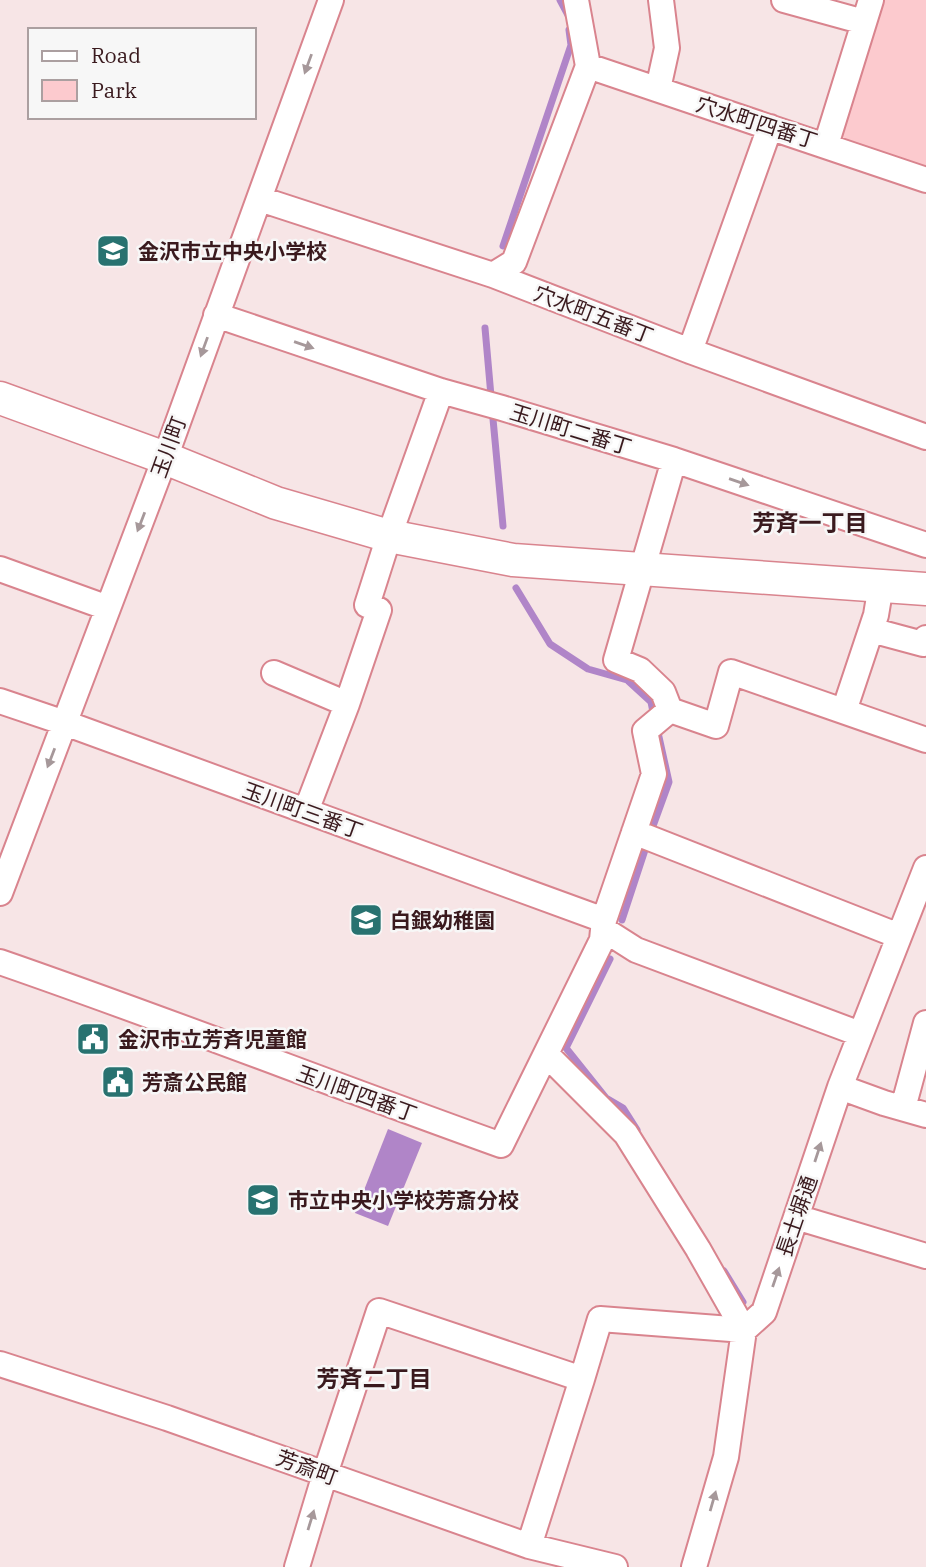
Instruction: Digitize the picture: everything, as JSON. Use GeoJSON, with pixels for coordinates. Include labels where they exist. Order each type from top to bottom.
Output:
{"type":"FeatureCollection","features":[{"type":"Feature","properties":{"kind":"street","name":"玉川町"},"geometry":{"type":"LineString","coordinates":[[0,893],[165,458],[331,0]]}},
{"type":"Feature","properties":{"kind":"street"},"geometry":{"type":"LineString","coordinates":[[493,275],[514,262],[589,66],[576,0]]}},
{"type":"Feature","properties":{"kind":"street"},"geometry":{"type":"LineString","coordinates":[[658,89],[667,48],[661,0]]}},
{"type":"Feature","properties":{"kind":"street"},"geometry":{"type":"LineString","coordinates":[[784,0],[868,11],[826,145]]}},
{"type":"Feature","properties":{"kind":"street","name":"穴水町四番丁"},"geometry":{"type":"LineString","coordinates":[[589,66],[926,180]]}},
{"type":"Feature","properties":{"kind":"street"},"geometry":{"type":"LineString","coordinates":[[690,351],[770,127]]}},
{"type":"Feature","properties":{"kind":"street","name":"穴水町五番丁"},"geometry":{"type":"LineString","coordinates":[[260,199],[493,275],[690,351],[926,437]]}},
{"type":"Feature","properties":{"kind":"street","name":"玉川町二番丁"},"geometry":{"type":"LineString","coordinates":[[216,315],[440,391],[674,460],[926,545]]}},
{"type":"Feature","properties":{"kind":"street"},"geometry":{"type":"LineString","coordinates":[[306,811],[379,610],[367,605],[440,391]]}},
{"type":"Feature","properties":{"kind":"street"},"geometry":{"type":"LineString","coordinates":[[0,398],[165,458],[276,503],[389,536],[513,560],[926,589]]}},
{"type":"Feature","properties":{"kind":"street"},"geometry":{"type":"LineString","coordinates":[[674,460],[616,660],[640,670],[663,692],[661,718],[645,731],[654,774],[604,925],[602,940],[547,1054],[626,1134],[744,1330],[726,1457],[694,1567]]}},
{"type":"Feature","properties":{"kind":"street"},"geometry":{"type":"LineString","coordinates":[[0,569],[108,608]]}},
{"type":"Feature","properties":{"kind":"street"},"geometry":{"type":"LineString","coordinates":[[844,711],[872,630],[881,585]]}},
{"type":"Feature","properties":{"kind":"street"},"geometry":{"type":"LineString","coordinates":[[872,630],[923,644],[926,638]]}},
{"type":"Feature","properties":{"kind":"street"},"geometry":{"type":"LineString","coordinates":[[661,718],[716,726],[732,672],[926,740]]}},
{"type":"Feature","properties":{"kind":"street"},"geometry":{"type":"LineString","coordinates":[[274,673],[347,704]]}},
{"type":"Feature","properties":{"kind":"street","name":"玉川町三番丁"},"geometry":{"type":"LineString","coordinates":[[0,701],[306,811],[604,925],[636,950],[860,1034]]}},
{"type":"Feature","properties":{"kind":"street"},"geometry":{"type":"LineString","coordinates":[[634,832],[898,936]]}},
{"type":"Feature","properties":{"kind":"street","name":"長土塀通"},"geometry":{"type":"LineString","coordinates":[[744,1330],[764,1312],[840,1087],[926,868]]}},
{"type":"Feature","properties":{"kind":"street","name":"玉川町四番丁"},"geometry":{"type":"LineString","coordinates":[[0,962],[111,1000],[365,1097],[500,1145],[547,1054]]}},
{"type":"Feature","properties":{"kind":"street"},"geometry":{"type":"LineString","coordinates":[[840,1087],[914,1112],[926,1023]]}},
{"type":"Feature","properties":{"kind":"street"},"geometry":{"type":"LineString","coordinates":[[796,1217],[926,1256]]}},
{"type":"Feature","properties":{"kind":"street"},"geometry":{"type":"LineString","coordinates":[[298,1567],[325,1474],[379,1311],[582,1379]]}},
{"type":"Feature","properties":{"kind":"street"},"geometry":{"type":"LineString","coordinates":[[529,1546],[600,1319],[744,1330]]}},
{"type":"Feature","properties":{"kind":"street","name":"芳斎町"},"geometry":{"type":"LineString","coordinates":[[0,1364],[167,1418],[529,1546],[615,1567]]}},
{"type":"Feature","properties":{"kind":"green space"},"geometry":{"type":"Polygon","coordinates":[[[882,0],[926,0],[926,170],[845,141],[842,135],[882,0]]]}},
{"type":"Feature","properties":{"kind":"shaded area"},"geometry":{"type":"Polygon","coordinates":[[[388,1129],[422,1143],[388,1226],[355,1213],[388,1129]]]}},
{"type":"Feature","properties":{"kind":"waterway"},"geometry":{"type":"LineString","coordinates":[[560,0],[568,15]]}},
{"type":"Feature","properties":{"kind":"waterway"},"geometry":{"type":"LineString","coordinates":[[503,246],[571,45],[569,30]]}},
{"type":"Feature","properties":{"kind":"waterway"},"geometry":{"type":"LineString","coordinates":[[485,328],[491,396]]}},
{"type":"Feature","properties":{"kind":"waterway"},"geometry":{"type":"LineString","coordinates":[[493,419],[503,526]]}},
{"type":"Feature","properties":{"kind":"waterway"},"geometry":{"type":"LineString","coordinates":[[516,588],[550,644],[588,669],[627,680],[651,702],[654,717]]}},
{"type":"Feature","properties":{"kind":"waterway"},"geometry":{"type":"LineString","coordinates":[[653,826],[669,782],[657,728]]}},
{"type":"Feature","properties":{"kind":"waterway"},"geometry":{"type":"LineString","coordinates":[[622,920],[645,850]]}},
{"type":"Feature","properties":{"kind":"waterway"},"geometry":{"type":"LineString","coordinates":[[610,959],[566,1048],[606,1098],[623,1108],[637,1130]]}},
{"type":"Feature","properties":{"kind":"waterway"},"geometry":{"type":"LineString","coordinates":[[724,1271],[743,1302]]}},
{"type":"Feature","properties":{"kind":"place","name":"金沢市立中央小学校"},"geometry":{"type":"Point","coordinates":[113,251]}},
{"type":"Feature","properties":{"kind":"place","name":"白銀幼稚園"},"geometry":{"type":"Point","coordinates":[366,920]}},
{"type":"Feature","properties":{"kind":"place","name":"金沢市立芳斉児童館"},"geometry":{"type":"Point","coordinates":[93,1039]}},
{"type":"Feature","properties":{"kind":"place","name":"芳斎公民館"},"geometry":{"type":"Point","coordinates":[118,1082]}},
{"type":"Feature","properties":{"kind":"place","name":"市立中央小学校芳斎分校"},"geometry":{"type":"Point","coordinates":[263,1200]}},
{"type":"Feature","properties":{"kind":"district","name":"芳斉一丁目"},"geometry":{"type":"Point","coordinates":[810,522]}},
{"type":"Feature","properties":{"kind":"district","name":"芳斉二丁目"},"geometry":{"type":"Point","coordinates":[374,1378]}}]}
